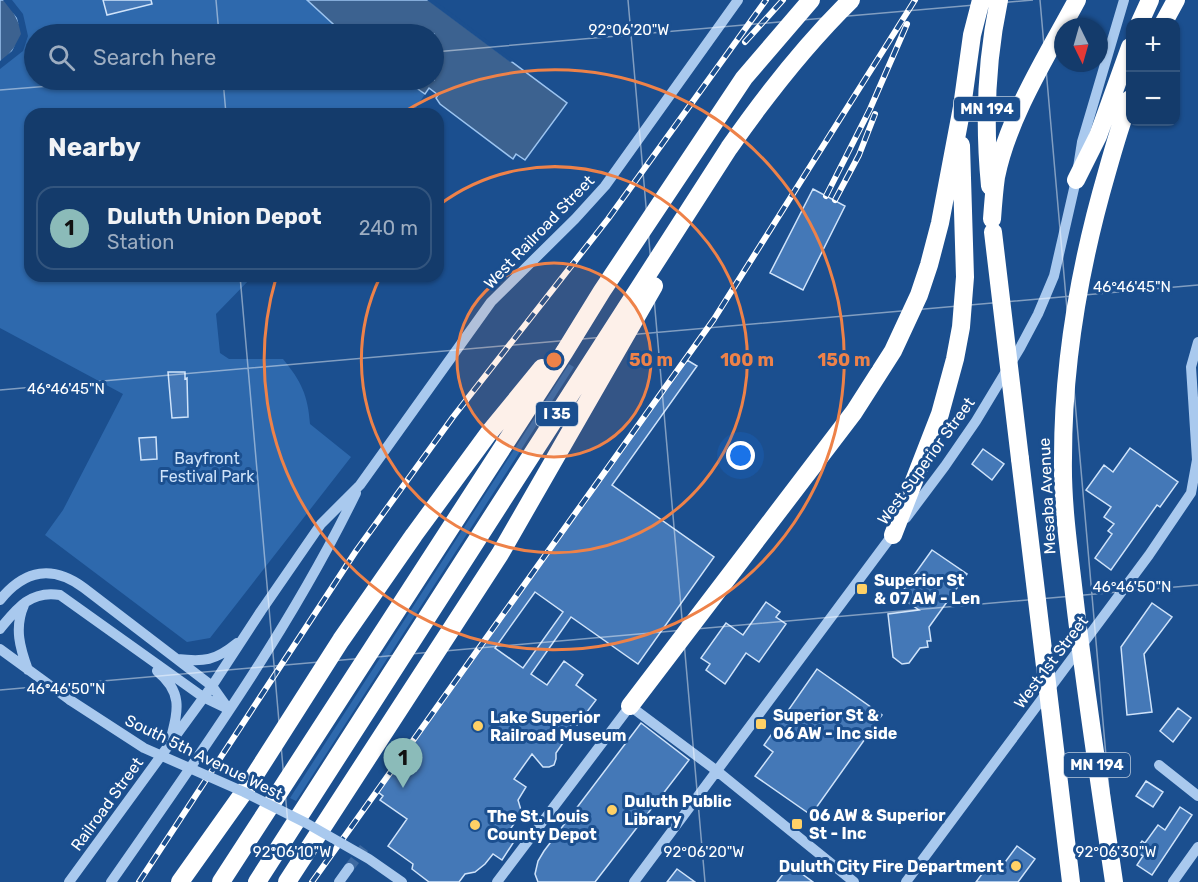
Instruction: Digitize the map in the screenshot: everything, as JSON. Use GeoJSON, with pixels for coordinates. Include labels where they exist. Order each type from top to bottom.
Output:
{"type":"FeatureCollection","features":[{"type":"Feature","properties":{"kind":"highway","name":"I 35"},"geometry":{"type":"LineString","coordinates":[[221,882],[586,316],[744,78],[812,0]]}},
{"type":"Feature","properties":{"kind":"highway","name":"I 35"},"geometry":{"type":"LineString","coordinates":[[257,882],[729,148],[768,94],[817,35],[851,0]]}},
{"type":"Feature","properties":{"kind":"highway"},"geometry":{"type":"LineString","coordinates":[[630,706],[854,412],[894,351],[919,295],[940,223],[962,107],[972,35],[981,0]]}},
{"type":"Feature","properties":{"kind":"highway","name":"MN 194"},"geometry":{"type":"LineString","coordinates":[[992,226],[986,142],[990,58],[999,0]]}},
{"type":"Feature","properties":{"kind":"highway"},"geometry":{"type":"LineString","coordinates":[[992,226],[996,177],[1013,126],[1033,81],[1077,0]]}},
{"type":"Feature","properties":{"kind":"highway"},"geometry":{"type":"LineString","coordinates":[[1142,18],[1150,0]]}},
{"type":"Feature","properties":{"kind":"highway"},"geometry":{"type":"LineString","coordinates":[[1155,18],[1162,0]]}},
{"type":"Feature","properties":{"kind":"highway"},"geometry":{"type":"LineString","coordinates":[[1166,18],[1176,0]]}},
{"type":"Feature","properties":{"kind":"highway"},"geometry":{"type":"LineString","coordinates":[[1076,180],[1098,136],[1126,60]]}},
{"type":"Feature","properties":{"kind":"highway"},"geometry":{"type":"LineString","coordinates":[[893,535],[940,414],[961,327],[965,277],[961,166],[962,107]]}},
{"type":"Feature","properties":{"kind":"highway","name":"Mesaba Avenue"},"geometry":{"type":"LineString","coordinates":[[1114,882],[1080,649],[1070,563],[1063,458],[1065,383],[1076,311],[1093,218],[1126,110]]}},
{"type":"Feature","properties":{"kind":"highway"},"geometry":{"type":"LineString","coordinates":[[287,882],[500,554],[658,278],[687,214]]}},
{"type":"Feature","properties":{"kind":"highway","name":"Mesaba Avenue"},"geometry":{"type":"LineString","coordinates":[[992,226],[1071,882]]}},
{"type":"Feature","properties":{"kind":"highway"},"geometry":{"type":"LineString","coordinates":[[180,882],[244,792],[341,640],[414,535],[488,434],[586,316]]}},
{"type":"Feature","properties":{"kind":"street","name":"West Railroad Street"},"geometry":{"type":"LineString","coordinates":[[212,686],[321,524],[360,485],[491,302],[605,186],[738,0]]}},
{"type":"Feature","properties":{"kind":"street","name":"West Superior Street"},"geometry":{"type":"LineString","coordinates":[[634,882],[945,466],[1020,348],[1054,276],[1085,131],[1124,0]]}},
{"type":"Feature","properties":{"kind":"street","name":"West 1st Street"},"geometry":{"type":"LineString","coordinates":[[906,882],[1154,549],[1191,493],[1197,460],[1191,367],[1198,342]]}},
{"type":"Feature","properties":{"kind":"street","name":"West Railroad Street"},"geometry":{"type":"LineString","coordinates":[[229,710],[337,532],[360,485]]}},
{"type":"Feature","properties":{"kind":"street"},"geometry":{"type":"LineString","coordinates":[[0,600],[10,588],[30,577],[52,573],[62,575],[84,588],[212,686],[229,710]]}},
{"type":"Feature","properties":{"kind":"street"},"geometry":{"type":"LineString","coordinates":[[0,629],[26,602],[43,593],[60,595],[203,697],[229,710]]}},
{"type":"Feature","properties":{"kind":"street"},"geometry":{"type":"LineString","coordinates":[[26,602],[18,630],[21,651],[28,671]]}},
{"type":"Feature","properties":{"kind":"street"},"geometry":{"type":"LineString","coordinates":[[177,659],[209,660],[224,653],[246,634]]}},
{"type":"Feature","properties":{"kind":"street","name":"South 5th Avenue West"},"geometry":{"type":"LineString","coordinates":[[0,649],[70,700],[144,748],[244,792],[321,831],[369,859],[402,882]]}},
{"type":"Feature","properties":{"kind":"street"},"geometry":{"type":"LineString","coordinates":[[136,650],[165,678],[175,693],[177,714],[170,744]]}},
{"type":"Feature","properties":{"kind":"street","name":"Railroad Street"},"geometry":{"type":"LineString","coordinates":[[69,882],[212,686]]}},
{"type":"Feature","properties":{"kind":"street"},"geometry":{"type":"LineString","coordinates":[[497,882],[630,706],[717,771],[854,882]]}},
{"type":"Feature","properties":{"kind":"street"},"geometry":{"type":"LineString","coordinates":[[111,882],[229,710]]}},
{"type":"Feature","properties":{"kind":"street"},"geometry":{"type":"LineString","coordinates":[[1158,765],[1198,796]]}},
{"type":"Feature","properties":{"kind":"street"},"geometry":{"type":"LineString","coordinates":[[1173,882],[1198,848]]}},
{"type":"Feature","properties":{"kind":"street"},"geometry":{"type":"LineString","coordinates":[[339,882],[350,868]]}},
{"type":"Feature","properties":{"kind":"green space","name":"Bayfront Festival Park"},"geometry":{"type":"Polygon","coordinates":[[[8,0],[307,0],[333,24],[24,24],[24,90],[419,90],[425,94],[416,108],[24,108],[24,282],[247,282],[216,314],[220,353],[229,359],[283,359],[295,374],[302,389],[310,424],[351,457],[210,638],[187,642],[45,535],[63,510],[123,394],[0,328],[0,66],[8,0]]]}},
{"type":"Feature","properties":{"kind":"green space"},"geometry":{"type":"Polygon","coordinates":[[[569,364],[574,367],[296,801],[290,798],[569,364]]]}},
{"type":"Feature","properties":{"kind":"shaded area"},"geometry":{"type":"Polygon","coordinates":[[[0,0],[8,0],[24,36],[0,66],[0,0]]]}},
{"type":"Feature","properties":{"kind":"shaded area"},"geometry":{"type":"Polygon","coordinates":[[[307,0],[429,0],[567,103],[525,160],[516,154],[513,159],[440,104],[436,98],[438,95],[432,90],[444,90],[444,24],[333,24],[307,0]]]}},
{"type":"Feature","properties":{"kind":"pier"},"geometry":{"type":"Polygon","coordinates":[[[3,0],[12,0],[23,14],[25,24],[23,51],[0,69],[0,61],[12,51],[21,34],[17,18],[3,0]]]}},
{"type":"Feature","properties":{"kind":"pier"},"geometry":{"type":"Polygon","coordinates":[[[427,0],[434,0],[515,61],[510,62],[427,0]]]}},
{"type":"Feature","properties":{"kind":"building"},"geometry":{"type":"Polygon","coordinates":[[[103,0],[151,0],[152,4],[107,15],[103,0]]]}},
{"type":"Feature","properties":{"kind":"building"},"geometry":{"type":"Polygon","coordinates":[[[813,189],[845,206],[803,290],[770,273],[813,189]]]}},
{"type":"Feature","properties":{"kind":"building"},"geometry":{"type":"Polygon","coordinates":[[[687,360],[697,366],[612,485],[714,557],[638,664],[571,617],[531,674],[547,685],[564,661],[583,675],[576,685],[596,700],[577,725],[573,723],[560,742],[563,743],[556,753],[554,765],[543,767],[532,754],[514,779],[526,787],[518,800],[520,815],[507,834],[515,840],[502,860],[493,854],[485,864],[475,872],[465,874],[459,882],[429,882],[412,869],[413,864],[388,846],[407,819],[380,800],[383,796],[378,792],[687,360]],[[535,592],[495,648],[523,668],[563,612],[535,592]]]}},
{"type":"Feature","properties":{"kind":"building"},"geometry":{"type":"Polygon","coordinates":[[[168,372],[185,372],[188,417],[172,418],[168,372]]]}},
{"type":"Feature","properties":{"kind":"building"},"geometry":{"type":"Polygon","coordinates":[[[156,437],[157,459],[141,460],[139,438],[156,437]]]}},
{"type":"Feature","properties":{"kind":"building"},"geometry":{"type":"Polygon","coordinates":[[[1130,448],[1178,482],[1160,507],[1157,505],[1111,570],[1095,558],[1112,534],[1108,531],[1114,524],[1104,517],[1111,507],[1086,490],[1104,465],[1113,472],[1130,448]]]}},
{"type":"Feature","properties":{"kind":"building"},"geometry":{"type":"Polygon","coordinates":[[[983,449],[1004,464],[992,480],[972,464],[983,449]]]}},
{"type":"Feature","properties":{"kind":"building"},"geometry":{"type":"Polygon","coordinates":[[[932,550],[967,574],[929,627],[931,641],[927,641],[928,647],[920,648],[909,663],[902,664],[893,657],[888,614],[919,610],[899,596],[932,550]]]}},
{"type":"Feature","properties":{"kind":"building"},"geometry":{"type":"Polygon","coordinates":[[[766,602],[780,612],[776,617],[786,624],[759,662],[746,653],[725,684],[706,670],[710,664],[701,658],[726,623],[743,635],[766,602]]]}},
{"type":"Feature","properties":{"kind":"building"},"geometry":{"type":"Polygon","coordinates":[[[1152,603],[1172,617],[1144,654],[1152,712],[1127,715],[1121,647],[1152,603]]]}},
{"type":"Feature","properties":{"kind":"building"},"geometry":{"type":"Polygon","coordinates":[[[817,669],[882,715],[811,815],[755,776],[773,752],[764,745],[817,669]]]}},
{"type":"Feature","properties":{"kind":"building"},"geometry":{"type":"Polygon","coordinates":[[[1178,708],[1191,718],[1173,742],[1160,731],[1178,708]]]}},
{"type":"Feature","properties":{"kind":"building","name":"Duluth Public Library"},"geometry":{"type":"Polygon","coordinates":[[[641,723],[689,760],[595,882],[538,882],[535,874],[538,861],[544,851],[641,723]]]}},
{"type":"Feature","properties":{"kind":"building"},"geometry":{"type":"Polygon","coordinates":[[[1146,781],[1163,792],[1153,807],[1136,796],[1146,781]]]}},
{"type":"Feature","properties":{"kind":"building"},"geometry":{"type":"Polygon","coordinates":[[[1180,807],[1192,815],[1152,875],[1137,865],[1143,856],[1135,851],[1142,841],[1145,843],[1158,825],[1165,830],[1180,807]]]}},
{"type":"Feature","properties":{"kind":"building","name":"Duluth City Fire Department"},"geometry":{"type":"Polygon","coordinates":[[[1017,846],[1035,859],[1018,882],[976,882],[991,862],[1000,869],[1017,846]]]}},
{"type":"Feature","properties":{"kind":"building"},"geometry":{"type":"Polygon","coordinates":[[[790,865],[813,882],[777,882],[790,865]]]}},
{"type":"Feature","properties":{"kind":"building"},"geometry":{"type":"Polygon","coordinates":[[[677,869],[695,882],[667,882],[677,869]]]}},
{"type":"Feature","properties":{"kind":"tunnel"},"geometry":{"type":"LineString","coordinates":[[349,868],[367,844]]}},
{"type":"Feature","properties":{"kind":"railway"},"geometry":{"type":"LineString","coordinates":[[139,882],[356,551],[453,417],[608,219],[766,0]]}},
{"type":"Feature","properties":{"kind":"railway"},"geometry":{"type":"LineString","coordinates":[[745,42],[783,0]]}},
{"type":"Feature","properties":{"kind":"railway"},"geometry":{"type":"LineString","coordinates":[[312,882],[714,319],[915,0]]}},
{"type":"Feature","properties":{"kind":"railway"},"geometry":{"type":"LineString","coordinates":[[826,196],[870,109],[907,24]]}},
{"type":"Feature","properties":{"kind":"railway"},"geometry":{"type":"LineString","coordinates":[[835,200],[859,155],[875,114]]}},
{"type":"Feature","properties":{"kind":"place","name":"Superior St & 07 AW - Len"},"geometry":{"type":"Point","coordinates":[862,589]}},
{"type":"Feature","properties":{"kind":"place","name":"Superior St & 06 AW - Inc side"},"geometry":{"type":"Point","coordinates":[761,724]}},
{"type":"Feature","properties":{"kind":"place","name":"Lake Superior Railroad Museum"},"geometry":{"type":"Point","coordinates":[478,726]}},
{"type":"Feature","properties":{"kind":"place","name":"Duluth Union Depot"},"geometry":{"type":"Point","coordinates":[403,788]}},
{"type":"Feature","properties":{"kind":"place","name":"Duluth Public Library"},"geometry":{"type":"Point","coordinates":[612,810]}},
{"type":"Feature","properties":{"kind":"place","name":"06 AW & Superior St - Inc"},"geometry":{"type":"Point","coordinates":[797,824]}},
{"type":"Feature","properties":{"kind":"place","name":"The St. Louis County Depot"},"geometry":{"type":"Point","coordinates":[475,825]}},
{"type":"Feature","properties":{"kind":"place","name":"Duluth City Fire Department"},"geometry":{"type":"Point","coordinates":[1016,866]}}]}
